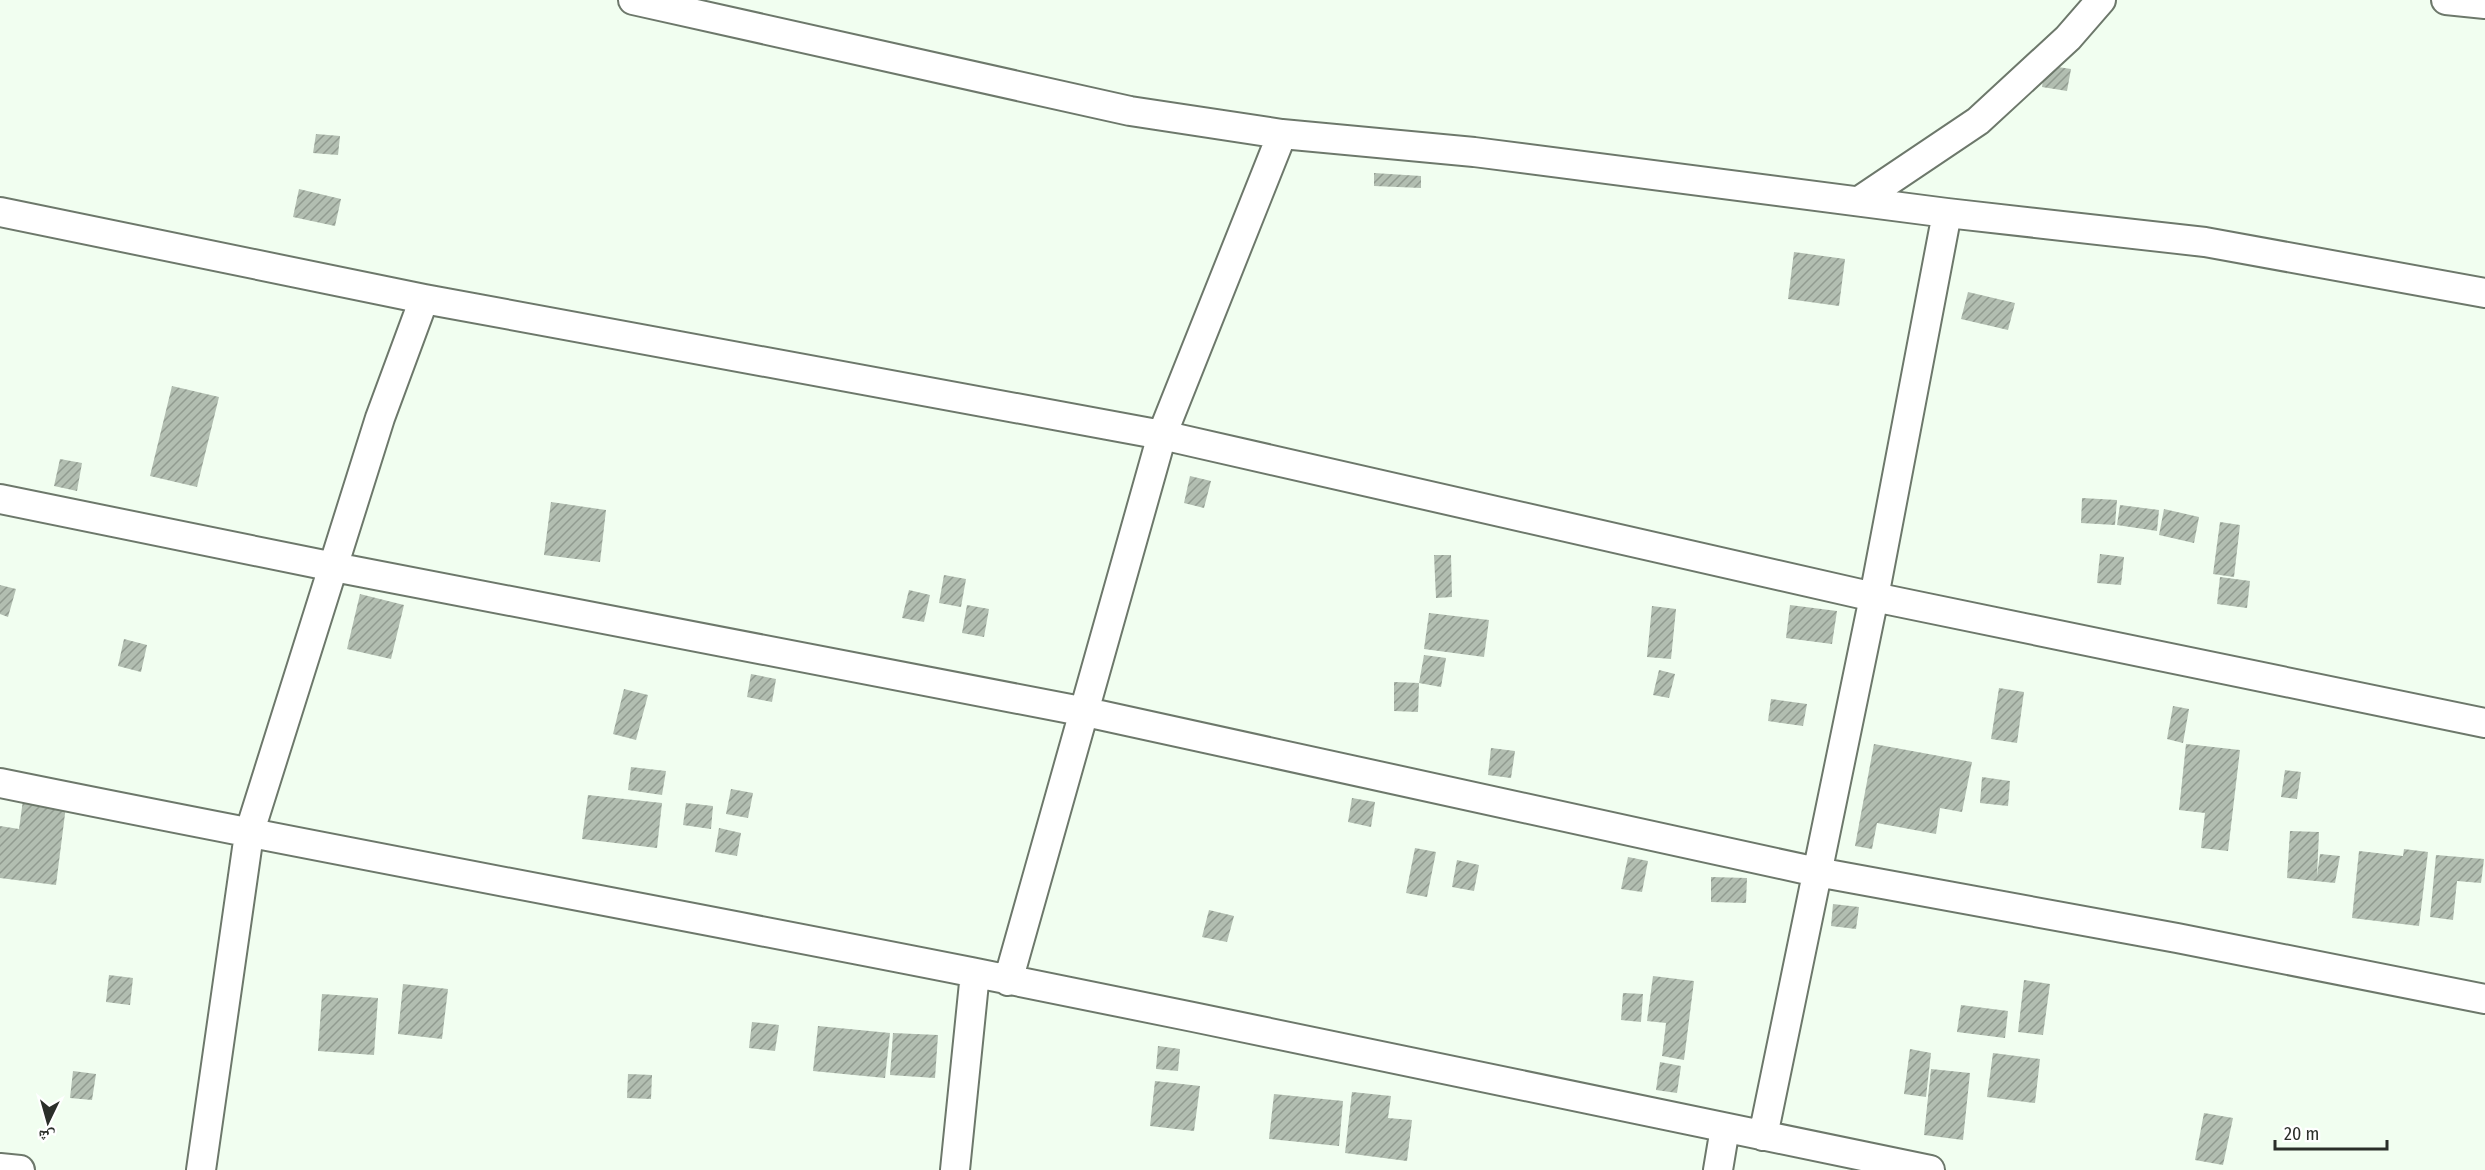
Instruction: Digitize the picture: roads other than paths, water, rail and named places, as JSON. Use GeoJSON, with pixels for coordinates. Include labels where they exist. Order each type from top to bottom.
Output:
{"type":"FeatureCollection","features":[{"type":"Feature","properties":{"kind":"street"},"geometry":{"type":"LineString","coordinates":[[633,0],[1130,111],[1282,134],[1474,152],[1947,213],[2205,242],[2485,293]]}},
{"type":"Feature","properties":{"kind":"street"},"geometry":{"type":"LineString","coordinates":[[1859,201],[1978,121],[2068,38],[2101,0]]}},
{"type":"Feature","properties":{"kind":"street"},"geometry":{"type":"LineString","coordinates":[[2446,0],[2485,4]]}},
{"type":"Feature","properties":{"kind":"street"},"geometry":{"type":"LineString","coordinates":[[1008,981],[1086,712],[1162,435],[1282,134]]}},
{"type":"Feature","properties":{"kind":"street"},"geometry":{"type":"LineString","coordinates":[[0,212],[424,299],[1162,435],[1874,597],[2485,723]]}},
{"type":"Feature","properties":{"kind":"street"},"geometry":{"type":"LineString","coordinates":[[1763,1136],[1874,597],[1947,213]]}},
{"type":"Feature","properties":{"kind":"street"},"geometry":{"type":"LineString","coordinates":[[201,1170],[249,834],[380,418],[424,299]]}},
{"type":"Feature","properties":{"kind":"street"},"geometry":{"type":"LineString","coordinates":[[0,499],[334,567],[1086,712],[1817,872],[2177,938],[2485,999]]}},
{"type":"Feature","properties":{"kind":"street"},"geometry":{"type":"LineString","coordinates":[[0,783],[249,834],[975,973],[1390,1056],[1930,1170]]}},
{"type":"Feature","properties":{"kind":"street"},"geometry":{"type":"LineString","coordinates":[[955,1170],[975,973]]}},
{"type":"Feature","properties":{"kind":"street"},"geometry":{"type":"LineString","coordinates":[[1718,1170],[1725,1128]]}},
{"type":"Feature","properties":{"kind":"street"},"geometry":{"type":"LineString","coordinates":[[0,1168],[20,1170]]}}]}
